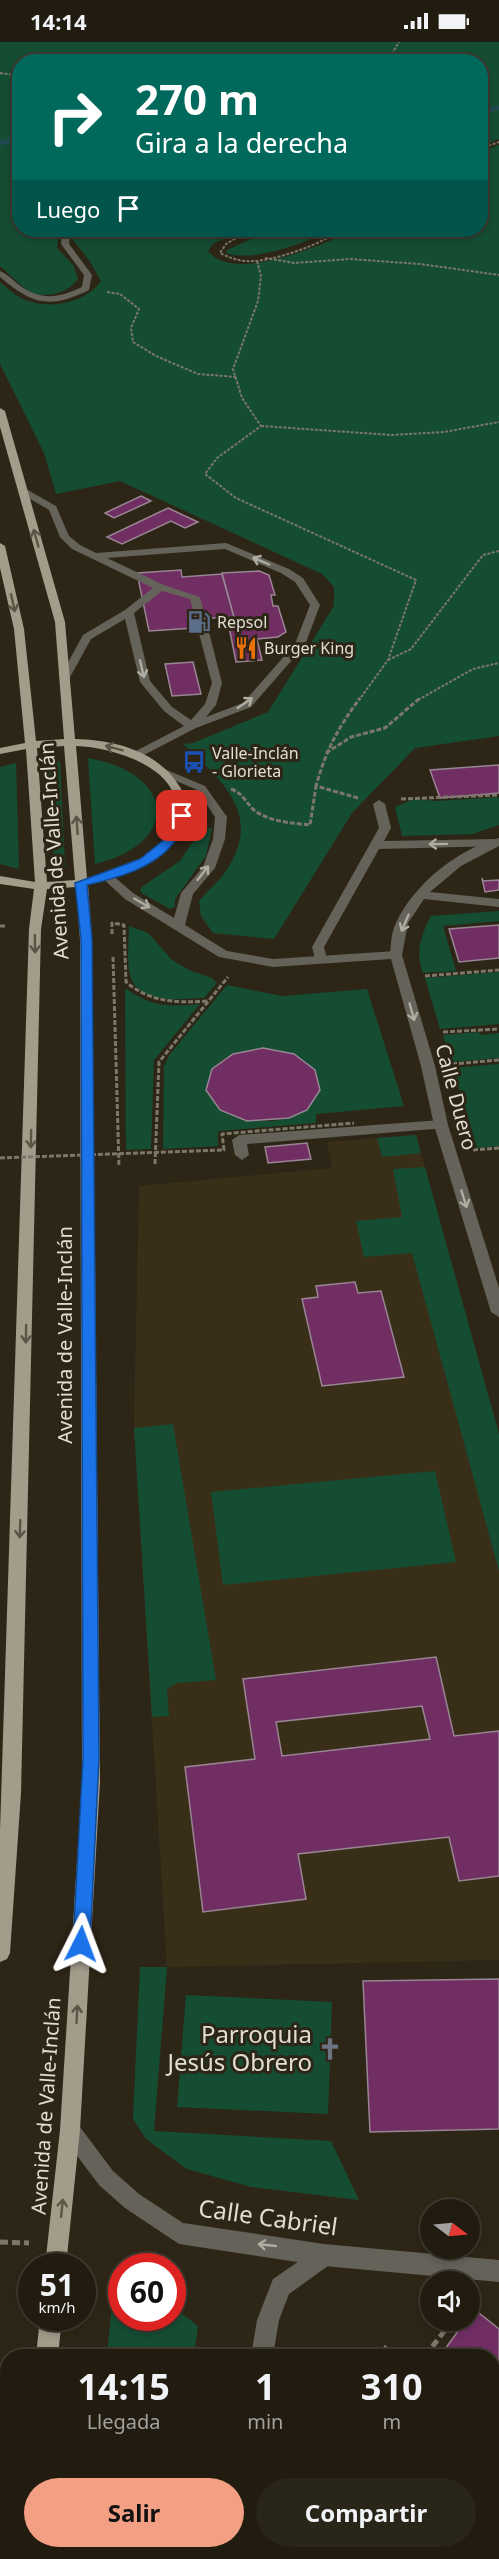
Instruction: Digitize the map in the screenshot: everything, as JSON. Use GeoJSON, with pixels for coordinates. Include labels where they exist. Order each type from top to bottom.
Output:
{"type":"FeatureCollection","features":[{"type":"Feature","properties":{"kind":"main road","name":"Avenida de Valle-Inclán"},"geometry":{"type":"LineString","coordinates":[[0,411],[60,622],[86,939],[91,1782],[70,2130],[57,2253]]}},
{"type":"Feature","properties":{"kind":"main road","name":"Avenida de Valle-Inclán"},"geometry":{"type":"LineString","coordinates":[[0,546],[19,629],[31,744],[41,886],[35,929],[12,1793],[0,1953]]}},
{"type":"Feature","properties":{"kind":"main road"},"geometry":{"type":"LineString","coordinates":[[0,752],[31,744],[70,741],[94,743],[136,755],[162,771],[179,792],[182,816],[170,841],[144,862],[107,877],[81,883],[41,886],[0,880]]}},
{"type":"Feature","properties":{"kind":"main road"},"geometry":{"type":"LineString","coordinates":[[48,2349],[50,2331]]}},
{"type":"Feature","properties":{"kind":"street"},"geometry":{"type":"LineString","coordinates":[[0,273],[25,295],[37,299],[52,300],[86,288],[88,274],[65,244],[66,237]]}},
{"type":"Feature","properties":{"kind":"street"},"geometry":{"type":"LineString","coordinates":[[23,492],[53,508],[64,537],[92,556],[160,587],[195,597],[217,683],[210,705],[192,726]]}},
{"type":"Feature","properties":{"kind":"street"},"geometry":{"type":"LineString","coordinates":[[92,556],[226,546],[285,571],[299,580],[315,605],[300,645],[247,705],[192,726],[136,755]]}},
{"type":"Feature","properties":{"kind":"street"},"geometry":{"type":"LineString","coordinates":[[65,677],[87,637],[129,612],[160,587]]}},
{"type":"Feature","properties":{"kind":"street"},"geometry":{"type":"LineString","coordinates":[[129,612],[145,682],[168,709],[192,726]]}},
{"type":"Feature","properties":{"kind":"street"},"geometry":{"type":"LineString","coordinates":[[162,771],[201,789],[221,818],[219,839],[209,868],[187,893],[179,924]]}},
{"type":"Feature","properties":{"kind":"street"},"geometry":{"type":"LineString","coordinates":[[321,959],[318,947],[385,828],[379,804]]}},
{"type":"Feature","properties":{"kind":"street"},"geometry":{"type":"LineString","coordinates":[[376,845],[498,843]]}},
{"type":"Feature","properties":{"kind":"street","name":"Calle Duero"},"geometry":{"type":"LineString","coordinates":[[498,843],[474,852],[441,876],[422,895],[402,923],[396,955],[428,1066],[441,1125],[499,1312]]}},
{"type":"Feature","properties":{"kind":"street"},"geometry":{"type":"LineString","coordinates":[[107,877],[129,896],[179,924],[223,954],[273,963],[396,955]]}},
{"type":"Feature","properties":{"kind":"street"},"geometry":{"type":"LineString","coordinates":[[422,895],[499,903]]}},
{"type":"Feature","properties":{"kind":"street"},"geometry":{"type":"LineString","coordinates":[[242,1155],[239,1140],[441,1125]]}},
{"type":"Feature","properties":{"kind":"street","name":"Calle Cabriel"},"geometry":{"type":"LineString","coordinates":[[70,2130],[106,2178],[132,2201],[179,2233],[324,2255],[499,2271]]}},
{"type":"Feature","properties":{"kind":"street"},"geometry":{"type":"LineString","coordinates":[[263,2349],[268,2320],[281,2287],[324,2255]]}},
{"type":"Feature","properties":{"kind":"path"},"geometry":{"type":"LineString","coordinates":[[238,237],[226,244],[220,253],[231,259],[257,261],[311,244],[326,237]]}},
{"type":"Feature","properties":{"kind":"path"},"geometry":{"type":"LineString","coordinates":[[265,258],[294,263],[350,259],[420,264],[499,275]]}},
{"type":"Feature","properties":{"kind":"path"},"geometry":{"type":"LineString","coordinates":[[257,261],[261,276],[258,301],[233,369],[242,398],[261,426]]}},
{"type":"Feature","properties":{"kind":"path"},"geometry":{"type":"LineString","coordinates":[[86,288],[120,294],[139,309],[131,328],[133,342],[156,356],[198,374],[236,377]]}},
{"type":"Feature","properties":{"kind":"path"},"geometry":{"type":"LineString","coordinates":[[201,789],[237,790],[247,798],[250,806],[261,813],[280,822],[310,825],[316,786],[325,753],[339,727],[388,660],[416,580],[236,498],[206,474],[218,458],[261,426],[331,435],[382,436],[440,433],[484,422],[499,422]]}},
{"type":"Feature","properties":{"kind":"path"},"geometry":{"type":"LineString","coordinates":[[388,660],[411,649],[483,555],[499,552]]}},
{"type":"Feature","properties":{"kind":"path"},"geometry":{"type":"LineString","coordinates":[[325,753],[351,737],[385,728],[415,700],[473,669],[499,663]]}},
{"type":"Feature","properties":{"kind":"path"},"geometry":{"type":"LineString","coordinates":[[316,786],[379,804],[414,797],[438,800],[499,795]]}},
{"type":"Feature","properties":{"kind":"path"},"geometry":{"type":"LineString","coordinates":[[112,935],[112,923],[124,925],[126,982],[136,992],[151,1000],[172,1003],[209,1001]]}},
{"type":"Feature","properties":{"kind":"path"},"geometry":{"type":"LineString","coordinates":[[0,926],[6,926]]}},
{"type":"Feature","properties":{"kind":"path"},"geometry":{"type":"LineString","coordinates":[[113,946],[119,1166]]}},
{"type":"Feature","properties":{"kind":"path"},"geometry":{"type":"LineString","coordinates":[[155,1164],[159,1062],[244,958]]}},
{"type":"Feature","properties":{"kind":"path"},"geometry":{"type":"LineString","coordinates":[[430,975],[499,970]]}},
{"type":"Feature","properties":{"kind":"path"},"geometry":{"type":"LineString","coordinates":[[445,1032],[499,1029]]}},
{"type":"Feature","properties":{"kind":"path"},"geometry":{"type":"LineString","coordinates":[[428,1066],[499,1060]]}},
{"type":"Feature","properties":{"kind":"path"},"geometry":{"type":"LineString","coordinates":[[0,1158],[224,1150],[222,1134],[354,1123]]}},
{"type":"Feature","properties":{"kind":"path"},"geometry":{"type":"LineString","coordinates":[[472,1150],[499,1148]]}},
{"type":"Feature","properties":{"kind":"path"},"geometry":{"type":"LineString","coordinates":[[430,2349],[444,2331]]}},
{"type":"Feature","properties":{"kind":"shaded area"},"geometry":{"type":"Polygon","coordinates":[[[416,1135],[499,1434],[499,1960],[167,1967],[134,1428],[139,1186],[332,1168],[327,1142],[416,1135]]]}},
{"type":"Feature","properties":{"kind":"green space"},"geometry":{"type":"Polygon","coordinates":[[[0,42],[499,42],[499,139],[488,144],[488,54],[12,54],[12,237],[58,237],[57,248],[74,266],[78,279],[58,293],[32,295],[0,266],[0,42]]]}},
{"type":"Feature","properties":{"kind":"green space"},"geometry":{"type":"Polygon","coordinates":[[[499,145],[499,736],[415,748],[352,813],[274,939],[213,933],[201,916],[199,901],[224,873],[237,850],[241,832],[239,815],[224,785],[183,744],[193,743],[268,712],[334,606],[334,587],[322,574],[120,481],[56,494],[44,453],[0,364],[0,282],[19,297],[40,304],[63,303],[85,296],[101,281],[89,260],[73,240],[74,237],[228,237],[213,244],[208,251],[220,260],[236,264],[275,260],[340,237],[488,237],[488,149],[499,145]]]}},
{"type":"Feature","properties":{"kind":"green space"},"geometry":{"type":"Polygon","coordinates":[[[251,237],[316,237],[265,253],[237,255],[226,253],[227,250],[251,237]]]}},
{"type":"Feature","properties":{"kind":"green space"},"geometry":{"type":"Polygon","coordinates":[[[88,758],[117,766],[138,778],[151,793],[157,809],[154,825],[143,841],[123,854],[95,864],[88,758]]]}},
{"type":"Feature","properties":{"kind":"green space"},"geometry":{"type":"Polygon","coordinates":[[[46,761],[60,761],[65,866],[54,867],[46,761]]]}},
{"type":"Feature","properties":{"kind":"green space"},"geometry":{"type":"Polygon","coordinates":[[[16,763],[19,869],[0,864],[0,767],[16,763]]]}},
{"type":"Feature","properties":{"kind":"green space"},"geometry":{"type":"Polygon","coordinates":[[[499,797],[499,825],[473,834],[402,836],[395,807],[414,799],[437,801],[499,797]]]}},
{"type":"Feature","properties":{"kind":"green space"},"geometry":{"type":"Polygon","coordinates":[[[212,828],[206,856],[175,899],[175,907],[170,909],[143,894],[140,890],[143,886],[180,861],[201,829],[212,828]]]}},
{"type":"Feature","properties":{"kind":"green space"},"geometry":{"type":"Polygon","coordinates":[[[499,911],[499,921],[443,926],[456,971],[423,973],[419,951],[424,930],[431,916],[499,911]]]}},
{"type":"Feature","properties":{"kind":"green space"},"geometry":{"type":"Polygon","coordinates":[[[129,926],[148,933],[172,960],[189,970],[212,978],[217,983],[204,998],[163,999],[144,993],[136,987],[129,972],[129,926]]]}},
{"type":"Feature","properties":{"kind":"green space"},"geometry":{"type":"Polygon","coordinates":[[[499,972],[499,1024],[440,1029],[425,978],[499,972]]]}},
{"type":"Feature","properties":{"kind":"green space"},"geometry":{"type":"Polygon","coordinates":[[[227,985],[282,996],[367,989],[404,1106],[316,1114],[316,1123],[218,1131],[218,1146],[163,1149],[164,1066],[170,1054],[227,985]],[[263,1048],[241,1052],[219,1063],[206,1090],[220,1110],[247,1121],[272,1121],[289,1118],[307,1110],[320,1090],[312,1070],[300,1058],[263,1048]]]}},
{"type":"Feature","properties":{"kind":"green space"},"geometry":{"type":"Polygon","coordinates":[[[125,988],[143,999],[160,1004],[200,1004],[154,1060],[151,1149],[126,1150],[125,988]]]}},
{"type":"Feature","properties":{"kind":"green space"},"geometry":{"type":"Polygon","coordinates":[[[479,1032],[480,1035],[499,1033],[499,1058],[451,1062],[443,1035],[479,1032]]]}},
{"type":"Feature","properties":{"kind":"green space"},"geometry":{"type":"Polygon","coordinates":[[[499,1064],[499,1146],[477,1148],[453,1068],[499,1064]]]}},
{"type":"Feature","properties":{"kind":"green space"},"geometry":{"type":"Polygon","coordinates":[[[416,1135],[421,1153],[382,1157],[377,1138],[416,1135]]]}},
{"type":"Feature","properties":{"kind":"green space"},"geometry":{"type":"Polygon","coordinates":[[[425,1167],[499,1434],[499,1571],[412,1253],[364,1257],[356,1221],[402,1217],[393,1169],[425,1167]]]}},
{"type":"Feature","properties":{"kind":"green space"},"geometry":{"type":"Polygon","coordinates":[[[173,1424],[216,1680],[177,1683],[167,1689],[169,1716],[152,1717],[134,1428],[173,1424]]]}},
{"type":"Feature","properties":{"kind":"green space"},"geometry":{"type":"Polygon","coordinates":[[[435,1471],[456,1562],[223,1585],[211,1492],[435,1471]]]}},
{"type":"Feature","properties":{"kind":"green space"},"geometry":{"type":"Polygon","coordinates":[[[140,1967],[167,1967],[154,2131],[331,2141],[359,2200],[251,2187],[187,2169],[146,2139],[133,2119],[140,1967]]]}},
{"type":"Feature","properties":{"kind":"green space"},"geometry":{"type":"Polygon","coordinates":[[[186,1995],[332,2002],[328,2114],[177,2107],[186,1995]]]}},
{"type":"Feature","properties":{"kind":"green space"},"geometry":{"type":"Polygon","coordinates":[[[186,2317],[198,2326],[195,2349],[108,2349],[109,2331],[186,2331],[186,2317]]]}},
{"type":"Feature","properties":{"kind":"building"},"geometry":{"type":"Polygon","coordinates":[[[141,496],[151,501],[114,518],[105,513],[141,496]]]}},
{"type":"Feature","properties":{"kind":"building"},"geometry":{"type":"Polygon","coordinates":[[[168,508],[198,522],[185,528],[171,521],[122,544],[107,537],[168,508]]]}},
{"type":"Feature","properties":{"kind":"building"},"geometry":{"type":"Polygon","coordinates":[[[181,570],[182,577],[222,574],[234,617],[192,619],[194,628],[149,631],[137,573],[181,570]]]}},
{"type":"Feature","properties":{"kind":"building"},"geometry":{"type":"Polygon","coordinates":[[[259,571],[269,575],[275,595],[271,595],[273,606],[278,606],[286,632],[278,637],[257,639],[262,660],[236,662],[227,617],[234,617],[222,573],[259,571]]]}},
{"type":"Feature","properties":{"kind":"building"},"geometry":{"type":"Polygon","coordinates":[[[193,662],[201,694],[172,696],[165,664],[193,662]]]}},
{"type":"Feature","properties":{"kind":"building"},"geometry":{"type":"Polygon","coordinates":[[[499,765],[499,793],[440,798],[430,770],[499,765]]]}},
{"type":"Feature","properties":{"kind":"building"},"geometry":{"type":"Polygon","coordinates":[[[482,878],[483,881],[499,880],[499,890],[485,892],[482,878]]]}},
{"type":"Feature","properties":{"kind":"building"},"geometry":{"type":"Polygon","coordinates":[[[499,925],[499,958],[459,962],[449,929],[499,925]]]}},
{"type":"Feature","properties":{"kind":"building"},"geometry":{"type":"Polygon","coordinates":[[[263,1048],[294,1054],[315,1070],[320,1090],[307,1110],[289,1118],[247,1121],[220,1110],[206,1090],[212,1069],[233,1054],[263,1048]]]}},
{"type":"Feature","properties":{"kind":"building"},"geometry":{"type":"Polygon","coordinates":[[[307,1143],[311,1159],[268,1163],[265,1147],[307,1143]]]}},
{"type":"Feature","properties":{"kind":"building"},"geometry":{"type":"Polygon","coordinates":[[[355,1282],[358,1293],[381,1291],[404,1377],[322,1386],[302,1299],[318,1297],[316,1286],[355,1282]]]}},
{"type":"Feature","properties":{"kind":"building"},"geometry":{"type":"Polygon","coordinates":[[[436,1657],[454,1736],[499,1731],[499,1876],[459,1881],[449,1837],[298,1854],[306,1899],[203,1912],[185,1767],[255,1759],[243,1679],[436,1657]],[[422,1706],[276,1722],[282,1756],[430,1739],[422,1706]]]}},
{"type":"Feature","properties":{"kind":"building"},"geometry":{"type":"Polygon","coordinates":[[[499,1979],[499,2129],[370,2132],[363,1981],[499,1979]]]}},
{"type":"Feature","properties":{"kind":"building"},"geometry":{"type":"Polygon","coordinates":[[[480,2314],[499,2329],[499,2349],[445,2349],[458,2331],[480,2331],[480,2314]]]}},
{"type":"Feature","properties":{"kind":"waterway"},"geometry":{"type":"LineString","coordinates":[[488,110],[499,108]]}},
{"type":"Feature","properties":{"kind":"waterway"},"geometry":{"type":"LineString","coordinates":[[0,143],[12,140]]}},
{"type":"Feature","properties":{"kind":"place","name":"Repsol"},"geometry":{"type":"Point","coordinates":[199,622]}},
{"type":"Feature","properties":{"kind":"place","name":"Burger King"},"geometry":{"type":"Point","coordinates":[246,648]}},
{"type":"Feature","properties":{"kind":"place","name":"Valle-Inclán - Glorieta"},"geometry":{"type":"Point","coordinates":[194,762]}},
{"type":"Feature","properties":{"kind":"place","name":"Parroquia Jesús Obrero"},"geometry":{"type":"Point","coordinates":[330,2049]}},
{"type":"Feature","properties":{"kind":"route"},"geometry":{"type":"LineString","coordinates":[[81,1944],[91,1782],[86,926],[81,883],[107,877],[144,862],[170,841],[182,816]]}}]}
